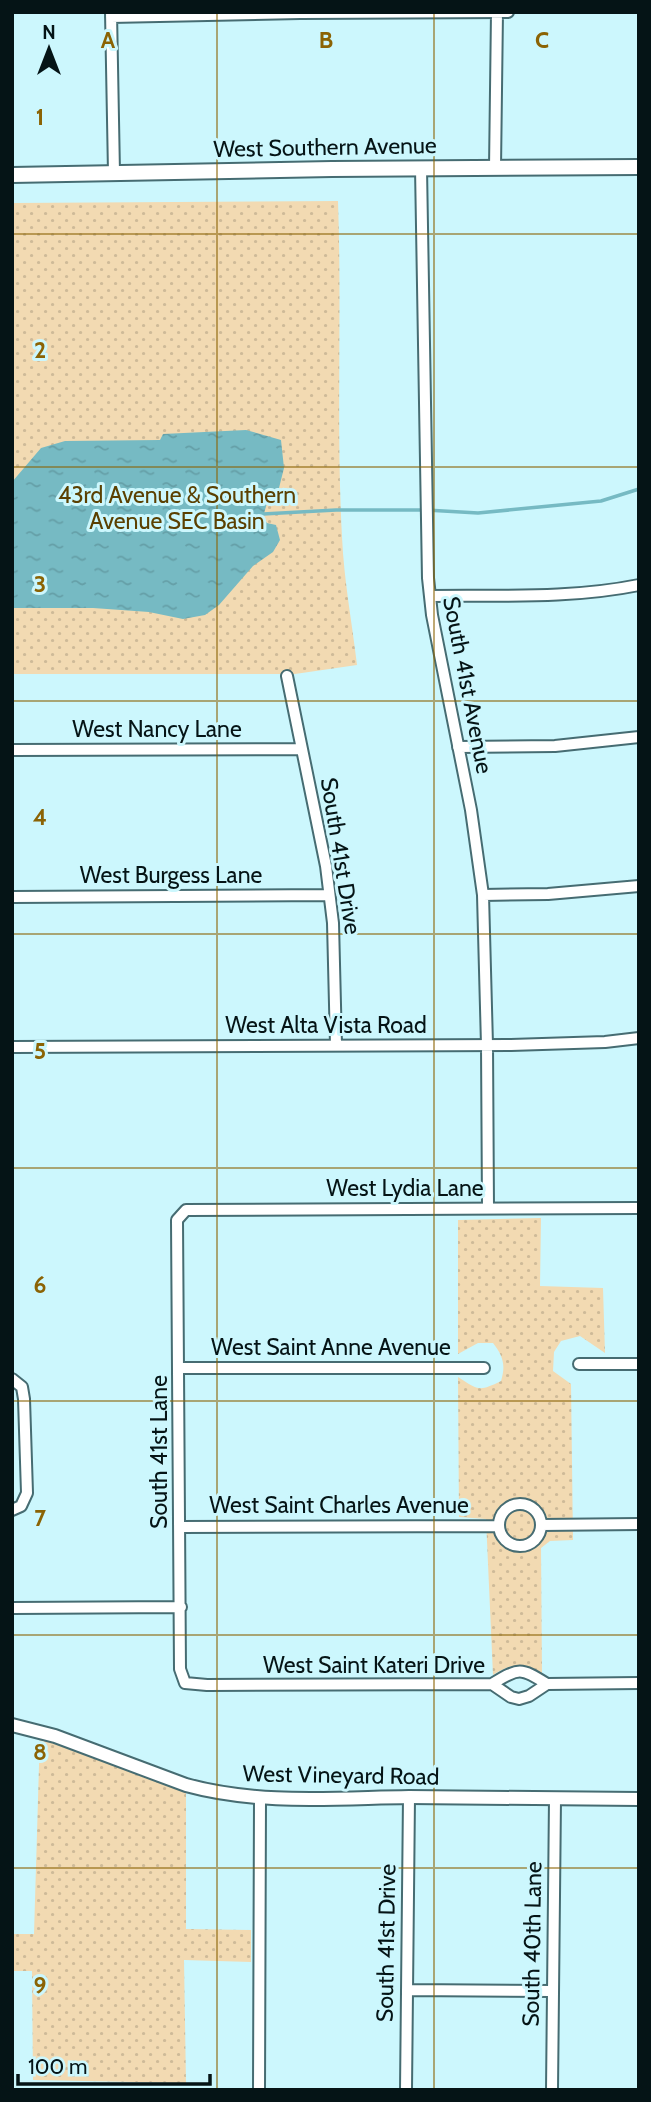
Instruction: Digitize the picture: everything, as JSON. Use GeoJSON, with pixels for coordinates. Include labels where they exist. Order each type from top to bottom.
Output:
{"type":"FeatureCollection","features":[{"type":"Feature","properties":{"kind":"main road","name":"West Southern Avenue"},"geometry":{"type":"LineString","coordinates":[[12,175],[639,167]]}},
{"type":"Feature","properties":{"kind":"street"},"geometry":{"type":"LineString","coordinates":[[495,168],[497,12]]}},
{"type":"Feature","properties":{"kind":"street"},"geometry":{"type":"LineString","coordinates":[[114,173],[111,15],[508,12]]}},
{"type":"Feature","properties":{"kind":"street","name":"South 41st Avenue"},"geometry":{"type":"LineString","coordinates":[[421,168],[428,578],[432,615],[471,810],[483,895],[488,1208]]}},
{"type":"Feature","properties":{"kind":"street"},"geometry":{"type":"LineString","coordinates":[[430,596],[537,596],[613,590],[639,584]]}},
{"type":"Feature","properties":{"kind":"street","name":"South 41st Drive"},"geometry":{"type":"LineString","coordinates":[[287,676],[326,866],[335,973],[336,1045]]}},
{"type":"Feature","properties":{"kind":"street"},"geometry":{"type":"LineString","coordinates":[[458,747],[555,746],[639,737]]}},
{"type":"Feature","properties":{"kind":"street","name":"West Nancy Lane"},"geometry":{"type":"LineString","coordinates":[[12,750],[302,749]]}},
{"type":"Feature","properties":{"kind":"street"},"geometry":{"type":"LineString","coordinates":[[483,895],[548,894],[639,886]]}},
{"type":"Feature","properties":{"kind":"street","name":"West Burgess Lane"},"geometry":{"type":"LineString","coordinates":[[12,897],[329,895]]}},
{"type":"Feature","properties":{"kind":"street","name":"West Alta Vista Road"},"geometry":{"type":"LineString","coordinates":[[12,1047],[487,1045],[605,1042],[639,1038]]}},
{"type":"Feature","properties":{"kind":"street","name":"West Lydia Lane"},"geometry":{"type":"LineString","coordinates":[[177,1220],[186,1210],[639,1208]]}},
{"type":"Feature","properties":{"kind":"street","name":"South 41st Lane"},"geometry":{"type":"LineString","coordinates":[[177,1220],[180,1669],[185,1683]]}},
{"type":"Feature","properties":{"kind":"street"},"geometry":{"type":"LineString","coordinates":[[579,1364],[639,1364]]}},
{"type":"Feature","properties":{"kind":"street","name":"West Saint Anne Avenue"},"geometry":{"type":"LineString","coordinates":[[179,1368],[484,1368]]}},
{"type":"Feature","properties":{"kind":"street"},"geometry":{"type":"LineString","coordinates":[[12,1379],[22,1387],[24,1399],[27,1493],[21,1506],[12,1510]]}},
{"type":"Feature","properties":{"kind":"street","name":"West Saint Charles Avenue"},"geometry":{"type":"LineString","coordinates":[[519,1504],[530,1507],[538,1514],[541,1525],[538,1535],[531,1543],[520,1546],[509,1544],[501,1536],[498,1526],[501,1515],[509,1507],[519,1504]]}},
{"type":"Feature","properties":{"kind":"street"},"geometry":{"type":"LineString","coordinates":[[541,1525],[639,1524]]}},
{"type":"Feature","properties":{"kind":"street","name":"West Saint Charles Avenue"},"geometry":{"type":"LineString","coordinates":[[180,1527],[498,1526]]}},
{"type":"Feature","properties":{"kind":"street"},"geometry":{"type":"LineString","coordinates":[[12,1608],[181,1607]]}},
{"type":"Feature","properties":{"kind":"street"},"geometry":{"type":"LineString","coordinates":[[492,1684],[517,1671],[529,1673],[547,1684]]}},
{"type":"Feature","properties":{"kind":"street","name":"West Saint Kateri Drive"},"geometry":{"type":"LineString","coordinates":[[185,1683],[492,1684],[517,1699],[529,1696],[547,1684],[639,1683]]}},
{"type":"Feature","properties":{"kind":"street","name":"West Vineyard Road"},"geometry":{"type":"LineString","coordinates":[[12,1725],[55,1736],[186,1786],[260,1799],[639,1799]]}},
{"type":"Feature","properties":{"kind":"street","name":"South 41st Drive"},"geometry":{"type":"LineString","coordinates":[[406,2090],[409,1797]]}},
{"type":"Feature","properties":{"kind":"street","name":"South 40th Lane"},"geometry":{"type":"LineString","coordinates":[[552,2090],[555,1798]]}},
{"type":"Feature","properties":{"kind":"street"},"geometry":{"type":"LineString","coordinates":[[259,2090],[260,1799]]}},
{"type":"Feature","properties":{"kind":"street"},"geometry":{"type":"LineString","coordinates":[[407,1990],[552,1991]]}},
{"type":"Feature","properties":{"kind":"green space","name":"43rd Avenue & Southern Avenue SEC Basin"},"geometry":{"type":"Polygon","coordinates":[[[338,201],[340,495],[344,570],[357,665],[295,674],[12,674],[12,203],[338,201]]]}},
{"type":"Feature","properties":{"kind":"green space"},"geometry":{"type":"Polygon","coordinates":[[[541,1218],[540,1286],[603,1288],[605,1353],[580,1336],[561,1341],[554,1352],[553,1371],[571,1384],[573,1540],[550,1541],[541,1548],[542,1676],[518,1666],[493,1675],[486,1519],[459,1517],[458,1377],[475,1387],[488,1387],[501,1381],[503,1365],[493,1343],[478,1343],[458,1354],[458,1220],[541,1218]]]}},
{"type":"Feature","properties":{"kind":"green space"},"geometry":{"type":"Polygon","coordinates":[[[40,1732],[186,1785],[186,1929],[251,1930],[251,1962],[184,1960],[186,2083],[33,2080],[32,1971],[12,1971],[12,1934],[34,1934],[40,1732]]]}},
{"type":"Feature","properties":{"kind":"water"},"geometry":{"type":"Polygon","coordinates":[[[246,430],[281,440],[284,468],[276,500],[267,503],[263,517],[267,523],[276,525],[280,540],[273,552],[253,566],[219,605],[205,615],[183,619],[149,612],[93,608],[12,608],[12,482],[41,448],[65,441],[160,440],[163,434],[246,430]]]}},
{"type":"Feature","properties":{"kind":"waterway"},"geometry":{"type":"LineString","coordinates":[[263,514],[336,510],[478,513],[601,501],[639,489]]}}]}
